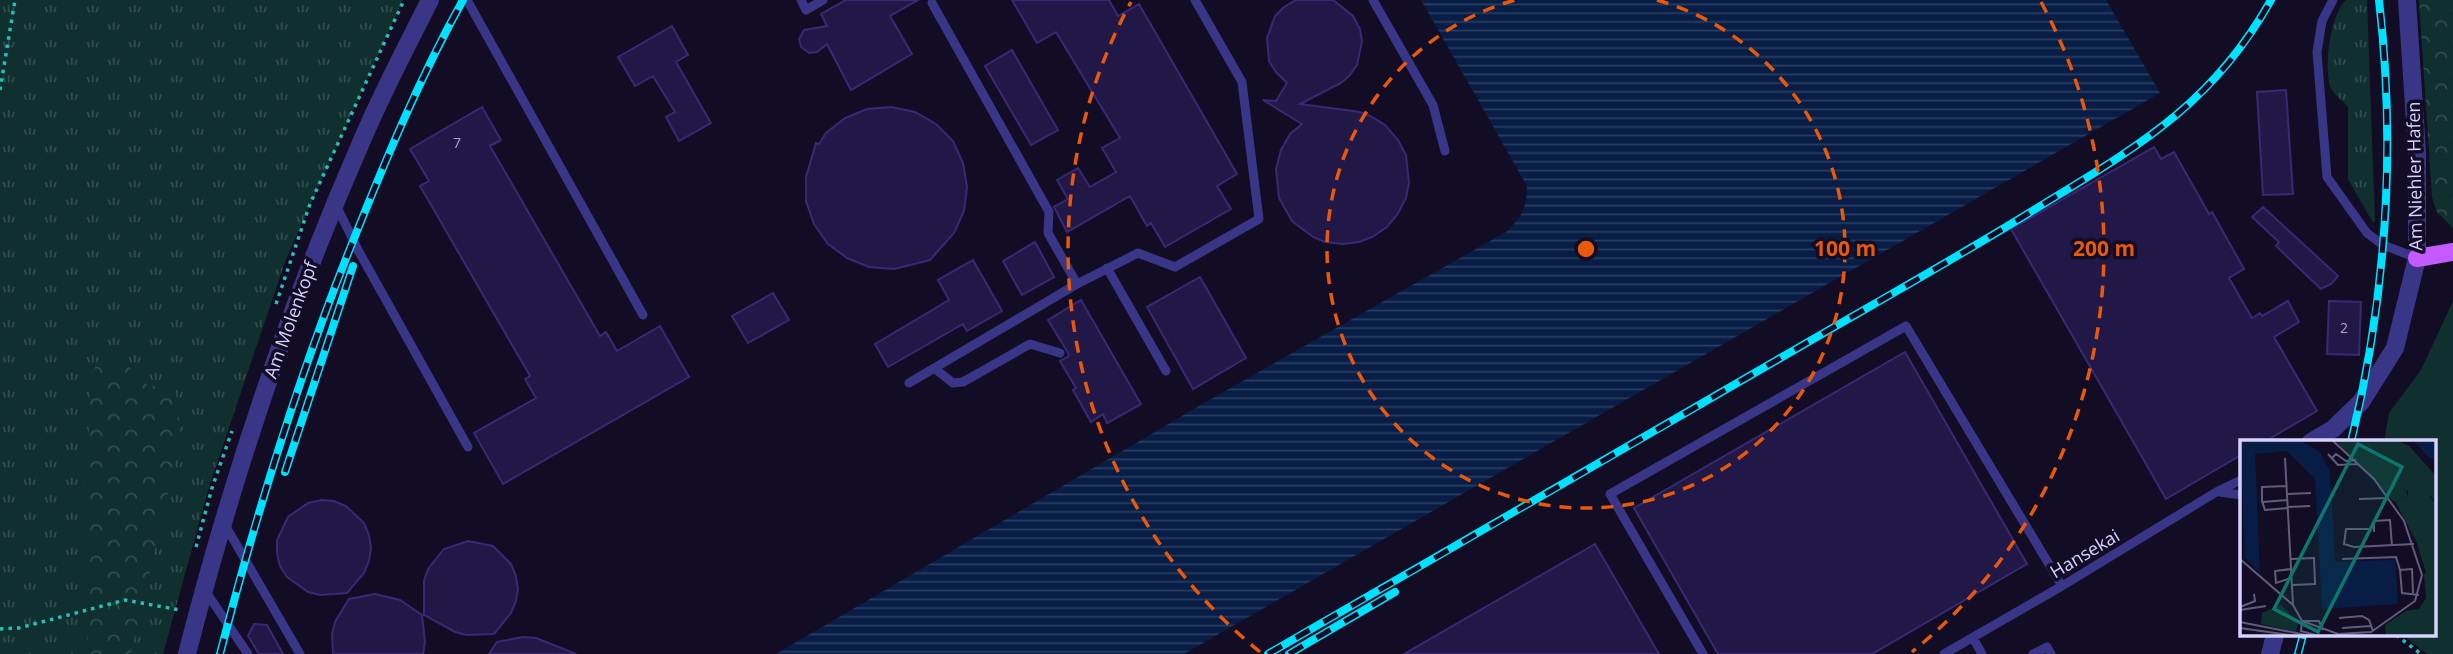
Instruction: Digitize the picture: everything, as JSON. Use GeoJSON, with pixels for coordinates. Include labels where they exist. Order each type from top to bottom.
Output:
{"type":"FeatureCollection","features":[{"type":"Feature","properties":{"kind":"main road"},"geometry":{"type":"LineString","coordinates":[[2417,258],[2453,252]]}},
{"type":"Feature","properties":{"kind":"street","name":"Am Molenkopf"},"geometry":{"type":"LineString","coordinates":[[187,654],[204,588],[274,364],[363,139],[430,0]]}},
{"type":"Feature","properties":{"kind":"street","name":"Am Niehler Hafen"},"geometry":{"type":"LineString","coordinates":[[2314,440],[2333,429],[2361,402],[2395,348],[2417,258],[2417,152],[2407,0]]}},
{"type":"Feature","properties":{"kind":"street"},"geometry":{"type":"LineString","coordinates":[[2270,654],[2275,636]]}},
{"type":"Feature","properties":{"kind":"lane"},"geometry":{"type":"LineString","coordinates":[[467,0],[643,315]]}},
{"type":"Feature","properties":{"kind":"lane"},"geometry":{"type":"LineString","coordinates":[[801,0],[806,10],[823,0]]}},
{"type":"Feature","properties":{"kind":"lane"},"geometry":{"type":"LineString","coordinates":[[909,383],[1077,284],[1138,253],[1175,267],[1259,219],[1242,82],[1195,0]]}},
{"type":"Feature","properties":{"kind":"lane"},"geometry":{"type":"LineString","coordinates":[[1373,0],[1433,105],[1445,151]]}},
{"type":"Feature","properties":{"kind":"lane"},"geometry":{"type":"LineString","coordinates":[[2333,0],[2322,20],[2317,52],[2327,177],[2367,233],[2383,245],[2417,258]]}},
{"type":"Feature","properties":{"kind":"lane"},"geometry":{"type":"LineString","coordinates":[[932,3],[1049,212],[1048,233],[1077,284]]}},
{"type":"Feature","properties":{"kind":"lane"},"geometry":{"type":"LineString","coordinates":[[336,205],[358,250],[468,447]]}},
{"type":"Feature","properties":{"kind":"lane"},"geometry":{"type":"LineString","coordinates":[[1107,268],[1166,371]]}},
{"type":"Feature","properties":{"kind":"lane"},"geometry":{"type":"LineString","coordinates":[[1703,654],[1610,494],[1906,326],[2062,586]]}},
{"type":"Feature","properties":{"kind":"lane"},"geometry":{"type":"LineString","coordinates":[[934,368],[953,383],[963,382],[1030,344],[1060,353]]}},
{"type":"Feature","properties":{"kind":"lane","name":"Hansekai"},"geometry":{"type":"LineString","coordinates":[[1944,654],[2240,480]]}},
{"type":"Feature","properties":{"kind":"lane"},"geometry":{"type":"LineString","coordinates":[[2218,491],[2240,495]]}},
{"type":"Feature","properties":{"kind":"lane"},"geometry":{"type":"LineString","coordinates":[[224,523],[300,654]]}},
{"type":"Feature","properties":{"kind":"lane"},"geometry":{"type":"LineString","coordinates":[[204,588],[248,654]]}},
{"type":"Feature","properties":{"kind":"lane"},"geometry":{"type":"LineString","coordinates":[[1973,638],[1982,654]]}},
{"type":"Feature","properties":{"kind":"lane"},"geometry":{"type":"LineString","coordinates":[[2034,654],[2047,647],[2051,654]]}},
{"type":"Feature","properties":{"kind":"path"},"geometry":{"type":"LineString","coordinates":[[0,90],[15,0]]}},
{"type":"Feature","properties":{"kind":"path"},"geometry":{"type":"LineString","coordinates":[[0,629],[19,628],[125,600],[180,610]]}},
{"type":"Feature","properties":{"kind":"path"},"geometry":{"type":"LineString","coordinates":[[2397,636],[2420,654]]}},
{"type":"Feature","properties":{"kind":"green space"},"geometry":{"type":"Polygon","coordinates":[[[0,0],[403,0],[286,259],[209,487],[163,654],[0,654],[0,0]]]}},
{"type":"Feature","properties":{"kind":"green space"},"geometry":{"type":"Polygon","coordinates":[[[2346,0],[2367,0],[2375,222],[2348,179],[2348,107],[2331,89],[2328,77],[2332,28],[2340,7],[2346,0]]]}},
{"type":"Feature","properties":{"kind":"green space"},"geometry":{"type":"Polygon","coordinates":[[[2419,0],[2453,0],[2453,228],[2437,212],[2432,197],[2419,0]]]}},
{"type":"Feature","properties":{"kind":"green space"},"geometry":{"type":"Polygon","coordinates":[[[2453,301],[2453,654],[2427,654],[2404,636],[2436,636],[2436,440],[2384,440],[2389,413],[2421,370],[2453,301]]]}},
{"type":"Feature","properties":{"kind":"green space"},"geometry":{"type":"Polygon","coordinates":[[[101,358],[121,359],[146,384],[176,393],[181,436],[131,654],[88,654],[84,460],[91,417],[88,378],[101,358]]]}},
{"type":"Feature","properties":{"kind":"water"},"geometry":{"type":"Polygon","coordinates":[[[1421,0],[2106,0],[2160,93],[1184,654],[776,654],[1511,227],[1525,206],[1527,186],[1421,0]]]}},
{"type":"Feature","properties":{"kind":"building"},"geometry":{"type":"Polygon","coordinates":[[[846,0],[918,0],[890,16],[912,54],[851,90],[827,44],[817,52],[809,53],[801,47],[799,39],[804,30],[827,26],[821,14],[846,0]]]}},
{"type":"Feature","properties":{"kind":"building"},"geometry":{"type":"Polygon","coordinates":[[[1012,0],[1109,0],[1118,16],[1139,4],[1237,174],[1217,186],[1231,209],[1165,247],[1151,223],[1147,226],[1130,196],[1067,232],[1054,207],[1068,199],[1057,180],[1078,168],[1090,187],[1116,172],[1102,148],[1120,138],[1056,32],[1037,43],[1012,0]]]}},
{"type":"Feature","properties":{"kind":"building"},"geometry":{"type":"Polygon","coordinates":[[[1296,0],[1333,0],[1353,16],[1360,29],[1362,41],[1357,65],[1349,76],[1341,83],[1300,104],[1360,112],[1370,116],[1385,125],[1406,155],[1409,183],[1406,198],[1397,215],[1387,227],[1359,242],[1343,244],[1325,242],[1313,237],[1292,221],[1279,198],[1276,169],[1281,150],[1290,134],[1302,124],[1263,100],[1276,101],[1287,83],[1269,61],[1267,38],[1275,16],[1296,0]]]}},
{"type":"Feature","properties":{"kind":"building"},"geometry":{"type":"Polygon","coordinates":[[[672,26],[688,55],[676,62],[711,123],[679,141],[666,117],[675,112],[653,76],[635,86],[618,57],[672,26]]]}},
{"type":"Feature","properties":{"kind":"building"},"geometry":{"type":"Polygon","coordinates":[[[1012,50],[1058,130],[1031,145],[985,66],[1012,50]]]}},
{"type":"Feature","properties":{"kind":"building"},"geometry":{"type":"Polygon","coordinates":[[[2286,90],[2293,194],[2263,195],[2257,92],[2286,90]]]}},
{"type":"Feature","properties":{"kind":"building"},"geometry":{"type":"Polygon","coordinates":[[[482,107],[501,140],[490,146],[600,336],[606,332],[617,351],[660,326],[689,377],[503,484],[474,433],[536,398],[525,379],[530,376],[420,186],[429,181],[410,149],[482,107]]]}},
{"type":"Feature","properties":{"kind":"building"},"geometry":{"type":"Polygon","coordinates":[[[891,107],[915,112],[936,124],[953,141],[963,163],[967,187],[964,211],[954,233],[930,260],[894,269],[869,267],[847,258],[828,244],[814,224],[806,201],[806,177],[816,143],[819,144],[826,133],[845,118],[867,109],[891,107]]]}},
{"type":"Feature","properties":{"kind":"building"},"geometry":{"type":"Polygon","coordinates":[[[2154,147],[2161,159],[2174,152],[2244,269],[2229,278],[2252,318],[2260,313],[2262,316],[2288,301],[2299,322],[2274,337],[2317,411],[2267,440],[2240,440],[2240,456],[2166,499],[2011,229],[2154,147]]]}},
{"type":"Feature","properties":{"kind":"building"},"geometry":{"type":"Polygon","coordinates":[[[2263,207],[2338,276],[2331,284],[2321,289],[2276,246],[2279,242],[2252,217],[2263,207]]]}},
{"type":"Feature","properties":{"kind":"building"},"geometry":{"type":"Polygon","coordinates":[[[1035,242],[1054,277],[1022,295],[1003,261],[1035,242]]]}},
{"type":"Feature","properties":{"kind":"building"},"geometry":{"type":"Polygon","coordinates":[[[973,260],[1002,311],[967,331],[963,324],[888,367],[875,344],[949,300],[938,280],[973,260]]]}},
{"type":"Feature","properties":{"kind":"building"},"geometry":{"type":"Polygon","coordinates":[[[1200,277],[1246,358],[1193,389],[1147,307],[1200,277]]]}},
{"type":"Feature","properties":{"kind":"building"},"geometry":{"type":"Polygon","coordinates":[[[773,293],[789,320],[748,343],[732,316],[773,293]]]}},
{"type":"Feature","properties":{"kind":"building"},"geometry":{"type":"Polygon","coordinates":[[[1081,300],[1141,404],[1107,423],[1103,414],[1091,422],[1060,361],[1069,356],[1067,351],[1048,320],[1081,300]]]}},
{"type":"Feature","properties":{"kind":"building"},"geometry":{"type":"Polygon","coordinates":[[[2329,301],[2361,302],[2359,355],[2327,354],[2329,301]]]}},
{"type":"Feature","properties":{"kind":"building"},"geometry":{"type":"Polygon","coordinates":[[[1905,352],[2027,564],[1872,654],[1718,654],[1634,508],[1905,352]]]}},
{"type":"Feature","properties":{"kind":"building"},"geometry":{"type":"Polygon","coordinates":[[[321,500],[346,506],[364,523],[369,535],[369,561],[364,573],[347,593],[320,595],[308,592],[287,577],[280,566],[277,540],[288,517],[308,503],[321,500]]]}},
{"type":"Feature","properties":{"kind":"building"},"geometry":{"type":"Polygon","coordinates":[[[468,541],[493,546],[511,564],[516,576],[516,601],[511,613],[494,634],[467,635],[455,632],[424,615],[424,581],[428,569],[444,549],[468,541]]]}},
{"type":"Feature","properties":{"kind":"building"},"geometry":{"type":"Polygon","coordinates":[[[1595,544],[1659,654],[1404,654],[1515,590],[1595,544]]]}},
{"type":"Feature","properties":{"kind":"building"},"geometry":{"type":"Polygon","coordinates":[[[375,594],[400,600],[422,615],[425,642],[423,654],[333,654],[332,634],[335,622],[349,599],[375,594]]]}},
{"type":"Feature","properties":{"kind":"building"},"geometry":{"type":"Polygon","coordinates":[[[254,624],[267,625],[283,654],[259,654],[248,636],[254,624]]]}},
{"type":"Feature","properties":{"kind":"building"},"geometry":{"type":"Polygon","coordinates":[[[523,637],[536,638],[576,654],[489,654],[497,642],[523,637]]]}},
{"type":"Feature","properties":{"kind":"railway"},"geometry":{"type":"LineString","coordinates":[[220,654],[248,549],[314,342],[365,210],[404,119],[463,0]]}},
{"type":"Feature","properties":{"kind":"railway"},"geometry":{"type":"LineString","coordinates":[[1268,654],[1935,269],[2134,147],[2195,99],[2247,38],[2271,0]]}},
{"type":"Feature","properties":{"kind":"railway"},"geometry":{"type":"LineString","coordinates":[[2351,440],[2373,333],[2384,222],[2387,111],[2379,0]]}},
{"type":"Feature","properties":{"kind":"railway"},"geometry":{"type":"LineString","coordinates":[[285,472],[353,266]]}},
{"type":"Feature","properties":{"kind":"railway"},"geometry":{"type":"LineString","coordinates":[[1289,654],[1395,592]]}},
{"type":"Feature","properties":{"kind":"railway"},"geometry":{"type":"LineString","coordinates":[[2298,654],[2303,636]]}}]}
